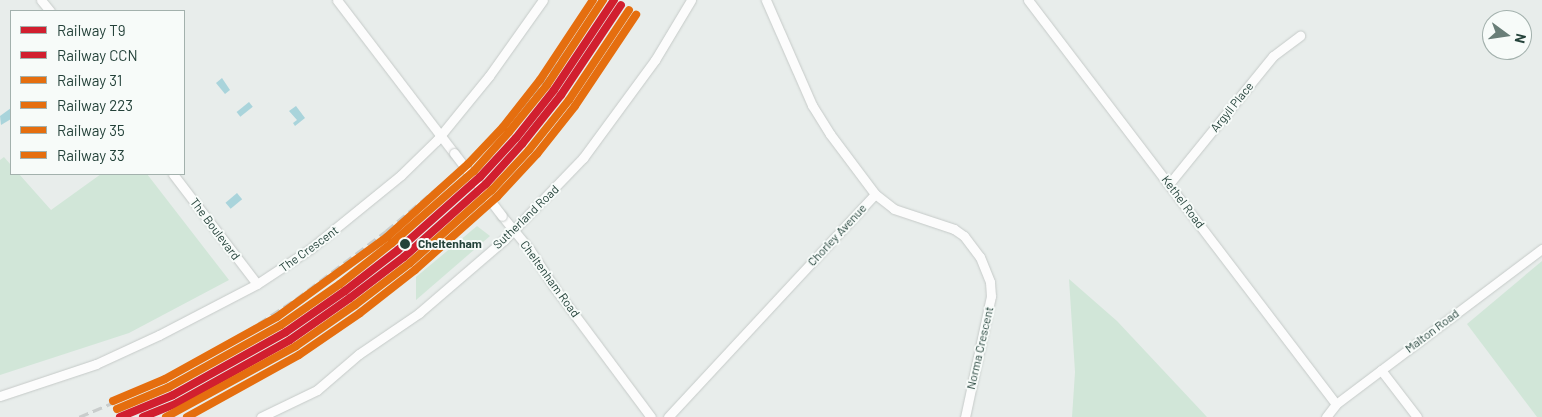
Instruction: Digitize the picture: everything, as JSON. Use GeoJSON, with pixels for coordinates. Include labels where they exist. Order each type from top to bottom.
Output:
{"type":"FeatureCollection","features":[{"type":"Feature","properties":{"kind":"street"},"geometry":{"type":"LineString","coordinates":[[41,0],[49,10]]}},
{"type":"Feature","properties":{"kind":"street","name":"Cheltenham Road"},"geometry":{"type":"LineString","coordinates":[[337,0],[514,231],[651,417]]}},
{"type":"Feature","properties":{"kind":"street","name":"The Crescent"},"geometry":{"type":"LineString","coordinates":[[0,396],[96,364],[160,335],[257,284],[310,249],[342,225],[401,175],[441,135],[495,69],[543,0]]}},
{"type":"Feature","properties":{"kind":"street","name":"Sutherland Road"},"geometry":{"type":"LineString","coordinates":[[261,417],[317,390],[359,354],[419,313],[514,231],[553,192],[607,127],[655,60],[691,0]]}},
{"type":"Feature","properties":{"kind":"street","name":"Chorley Avenue"},"geometry":{"type":"LineString","coordinates":[[668,417],[875,194],[830,134],[812,105],[766,0]]}},
{"type":"Feature","properties":{"kind":"street","name":"Kethel Road"},"geometry":{"type":"LineString","coordinates":[[1028,0],[1336,404]]}},
{"type":"Feature","properties":{"kind":"street","name":"Argyll Place"},"geometry":{"type":"LineString","coordinates":[[1169,184],[1273,56],[1300,36]]}},
{"type":"Feature","properties":{"kind":"street","name":"The Boulevard"},"geometry":{"type":"LineString","coordinates":[[174,175],[257,284]]}},
{"type":"Feature","properties":{"kind":"street","name":"Norma Crescent"},"geometry":{"type":"LineString","coordinates":[[875,194],[894,210],[954,229],[964,236],[980,257],[990,282],[991,296],[965,417]]}},
{"type":"Feature","properties":{"kind":"street","name":"Malton Road"},"geometry":{"type":"LineString","coordinates":[[1326,417],[1336,404],[1542,250]]}},
{"type":"Feature","properties":{"kind":"street"},"geometry":{"type":"LineString","coordinates":[[1381,370],[1417,417]]}},
{"type":"Feature","properties":{"kind":"green space"},"geometry":{"type":"Polygon","coordinates":[[[4,157],[10,164],[10,175],[20,175],[51,210],[100,175],[148,175],[229,280],[129,333],[0,375],[0,160],[4,157]]]}},
{"type":"Feature","properties":{"kind":"green space"},"geometry":{"type":"Polygon","coordinates":[[[477,226],[490,236],[416,300],[416,277],[477,226]]]}},
{"type":"Feature","properties":{"kind":"green space"},"geometry":{"type":"Polygon","coordinates":[[[1542,261],[1542,417],[1537,417],[1467,324],[1542,261]]]}},
{"type":"Feature","properties":{"kind":"green space"},"geometry":{"type":"Polygon","coordinates":[[[1069,279],[1117,321],[1207,417],[1072,417],[1075,372],[1069,279]]]}},
{"type":"Feature","properties":{"kind":"water"},"geometry":{"type":"Polygon","coordinates":[[[222,78],[230,90],[225,94],[216,83],[222,78]]]}},
{"type":"Feature","properties":{"kind":"water"},"geometry":{"type":"Polygon","coordinates":[[[249,102],[253,107],[240,117],[237,112],[249,102]]]}},
{"type":"Feature","properties":{"kind":"water"},"geometry":{"type":"Polygon","coordinates":[[[296,106],[305,118],[295,126],[293,123],[297,120],[289,111],[296,106]]]}},
{"type":"Feature","properties":{"kind":"water"},"geometry":{"type":"Polygon","coordinates":[[[10,109],[10,120],[1,125],[0,116],[10,109]]]}},
{"type":"Feature","properties":{"kind":"water"},"geometry":{"type":"Polygon","coordinates":[[[237,193],[242,199],[231,209],[226,203],[237,193]]]}},
{"type":"Feature","properties":{"kind":"railway"},"geometry":{"type":"LineString","coordinates":[[79,417],[155,385],[221,348],[296,299],[386,231],[480,152],[514,119],[542,85],[602,0]]}},
{"type":"Feature","properties":{"kind":"rail line","name":"35"},"geometry":{"type":"LineString","coordinates":[[113,401],[165,379],[277,317],[387,237],[468,164],[503,127],[540,80],[593,0]]}},
{"type":"Feature","properties":{"kind":"rail line","name":"31"},"geometry":{"type":"LineString","coordinates":[[117,409],[169,387],[281,325],[340,284],[392,243],[474,171],[509,132],[547,85],[603,0]]}},
{"type":"Feature","properties":{"kind":"rail line","name":"T9"},"geometry":{"type":"LineString","coordinates":[[120,417],[173,395],[286,332],[345,291],[398,250],[480,177],[516,138],[554,90],[614,0]]}},
{"type":"Feature","properties":{"kind":"rail line","name":"CCN"},"geometry":{"type":"LineString","coordinates":[[143,417],[177,403],[290,340],[404,257],[486,184],[522,144],[561,95],[621,5]]}},
{"type":"Feature","properties":{"kind":"rail line","name":"223"},"geometry":{"type":"LineString","coordinates":[[166,417],[296,346],[355,305],[410,263],[492,190],[529,150],[569,100],[629,10]]}},
{"type":"Feature","properties":{"kind":"rail line","name":"33"},"geometry":{"type":"LineString","coordinates":[[187,417],[299,355],[360,313],[415,270],[497,197],[537,154],[575,106],[636,15]]}},
{"type":"Feature","properties":{"kind":"place","name":"Cheltenham"},"geometry":{"type":"Point","coordinates":[405,244]}}]}
